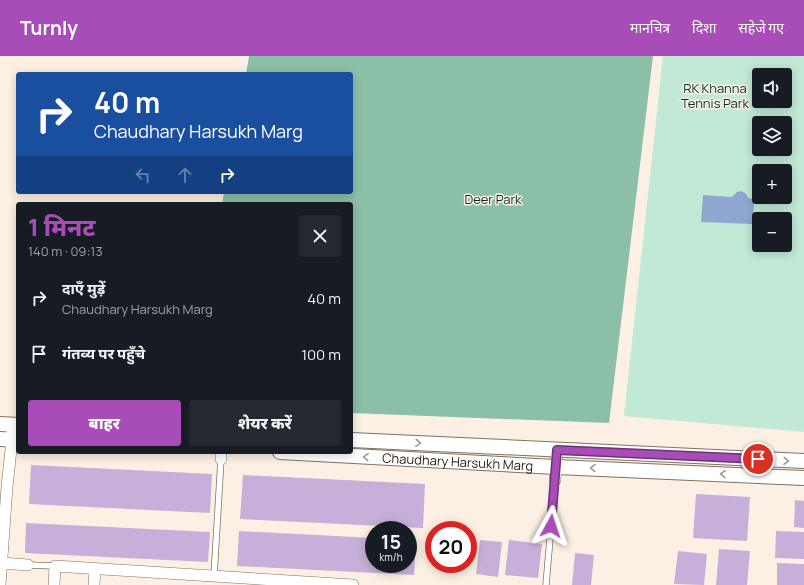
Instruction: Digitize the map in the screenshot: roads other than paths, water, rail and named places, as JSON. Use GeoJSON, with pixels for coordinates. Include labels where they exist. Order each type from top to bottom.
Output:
{"type":"FeatureCollection","features":[{"type":"Feature","properties":{"kind":"street"},"geometry":{"type":"LineString","coordinates":[[0,585],[10,424]]}},
{"type":"Feature","properties":{"kind":"street","name":"Chaudhary Harsukh Marg"},"geometry":{"type":"LineString","coordinates":[[353,440],[804,461]]}},
{"type":"Feature","properties":{"kind":"street"},"geometry":{"type":"LineString","coordinates":[[555,473],[557,450]]}},
{"type":"Feature","properties":{"kind":"street","name":"Chaudhary Harsukh Marg"},"geometry":{"type":"LineString","coordinates":[[306,454],[555,473],[804,478]]}},
{"type":"Feature","properties":{"kind":"street"},"geometry":{"type":"LineString","coordinates":[[1,563],[28,564]]}},
{"type":"Feature","properties":{"kind":"street"},"geometry":{"type":"LineString","coordinates":[[54,585],[56,566],[353,585]]}},
{"type":"Feature","properties":{"kind":"street"},"geometry":{"type":"LineString","coordinates":[[94,568],[94,585]]}},
{"type":"Feature","properties":{"kind":"lane"},"geometry":{"type":"LineString","coordinates":[[214,576],[221,456]]}},
{"type":"Feature","properties":{"kind":"lane"},"geometry":{"type":"LineString","coordinates":[[546,585],[555,473]]}},
{"type":"Feature","properties":{"kind":"lane"},"geometry":{"type":"LineString","coordinates":[[28,564],[56,566]]}},
{"type":"Feature","properties":{"kind":"water"},"geometry":{"type":"Polygon","coordinates":[[[741,191],[746,194],[748,198],[752,199],[752,204],[754,204],[752,224],[701,222],[703,195],[732,197],[737,192],[741,191]]]}},
{"type":"Feature","properties":{"kind":"park label","name":"RK Khanna Tennis Park"},"geometry":{"type":"Point","coordinates":[715,96]}},
{"type":"Feature","properties":{"kind":"park label","name":"Deer Park"},"geometry":{"type":"Point","coordinates":[493,199]}}]}
